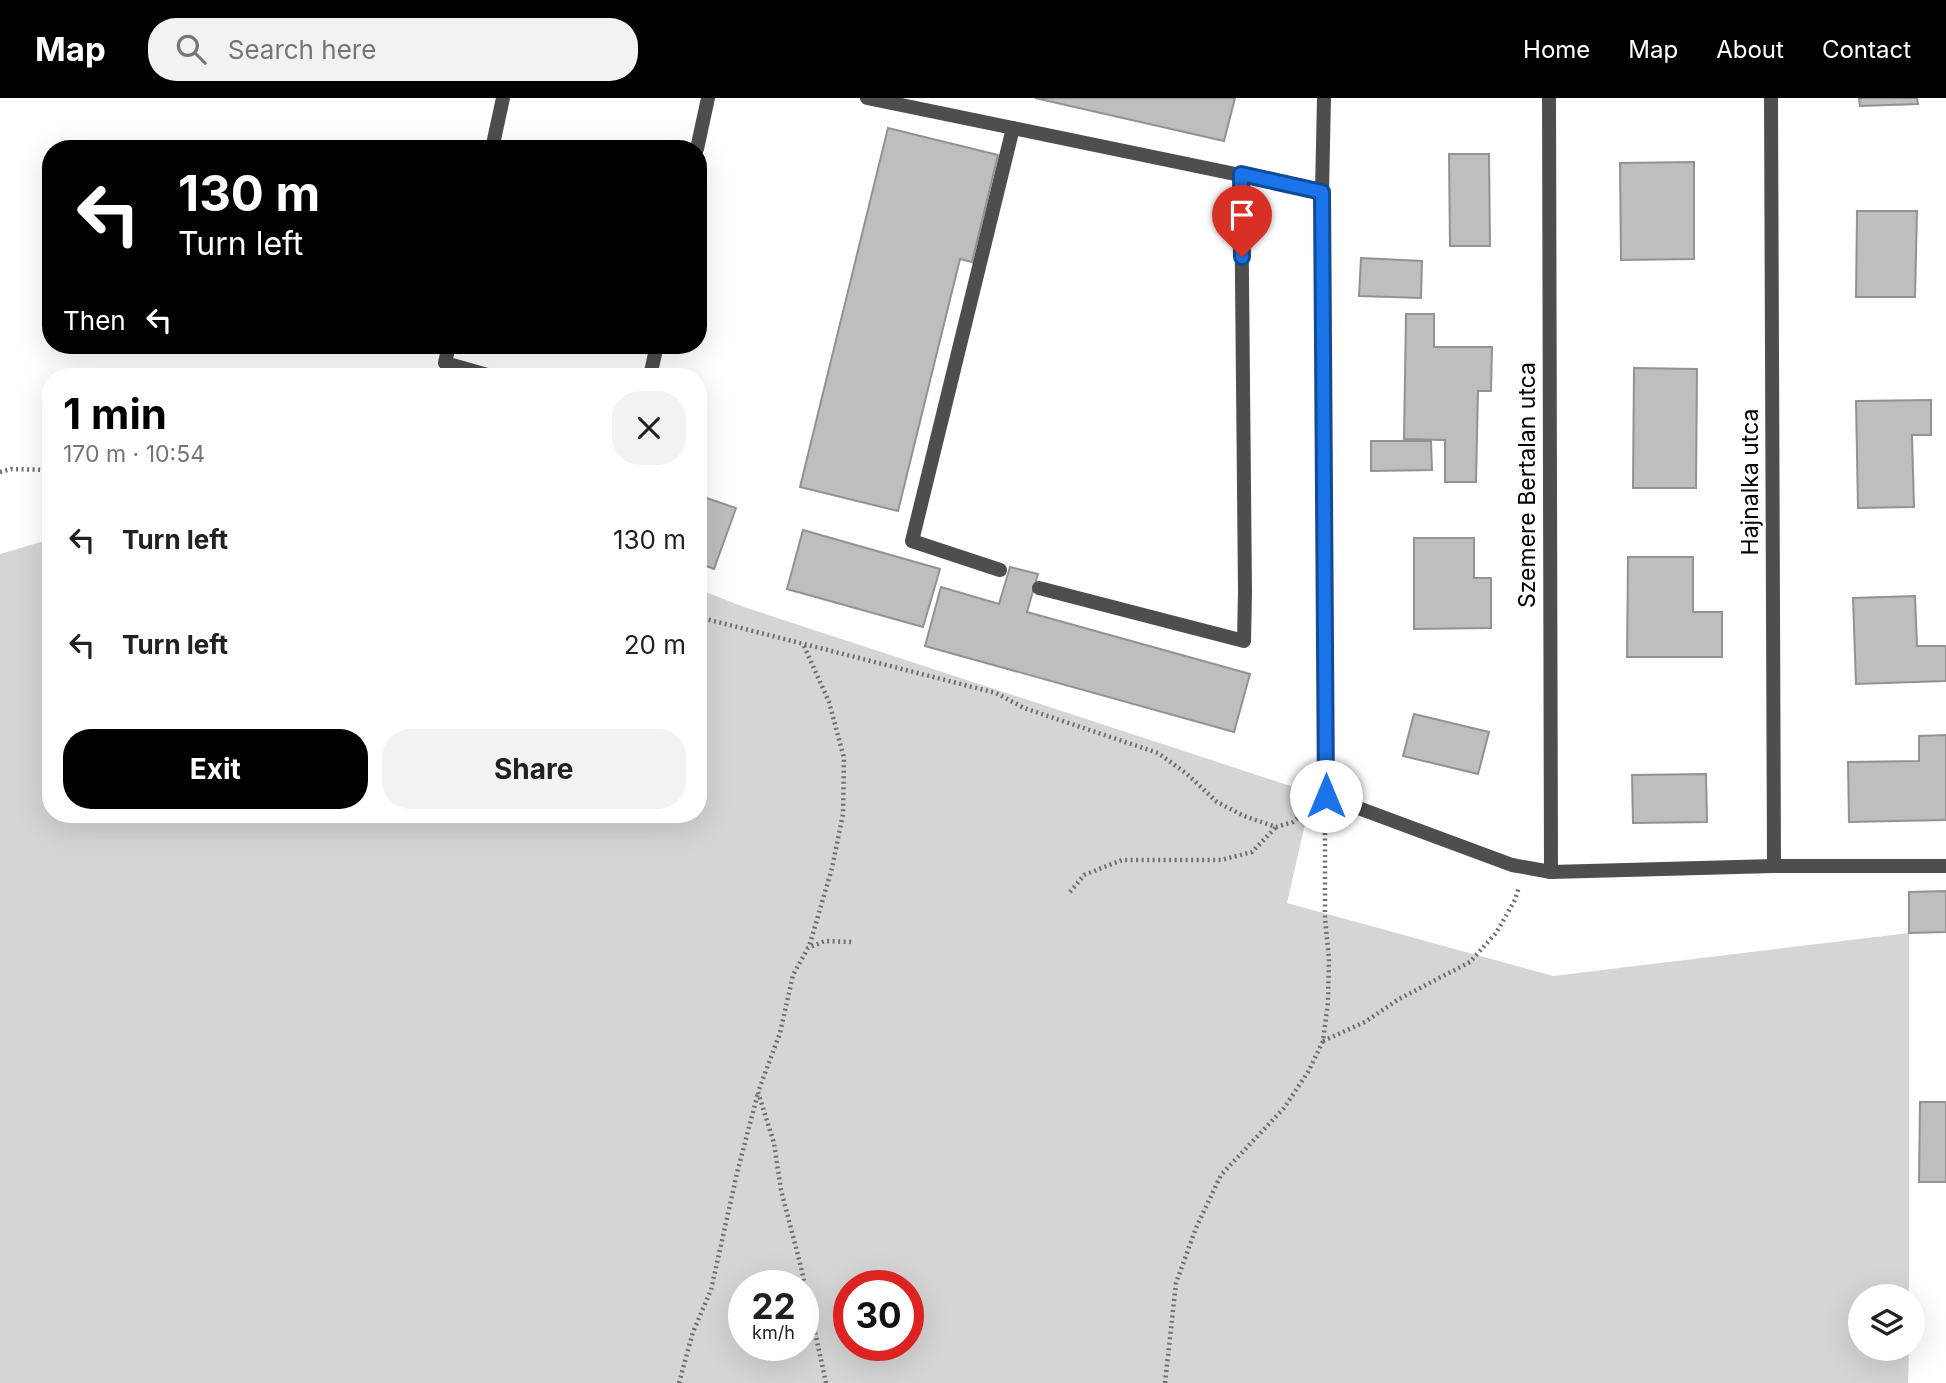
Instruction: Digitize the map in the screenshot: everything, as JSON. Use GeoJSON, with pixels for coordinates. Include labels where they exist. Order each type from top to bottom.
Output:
{"type":"FeatureCollection","features":[{"type":"Feature","properties":{"kind":"street"},"geometry":{"type":"LineString","coordinates":[[494,140],[503,98]]}},
{"type":"Feature","properties":{"kind":"street"},"geometry":{"type":"LineString","coordinates":[[699,140],[708,98]]}},
{"type":"Feature","properties":{"kind":"street"},"geometry":{"type":"LineString","coordinates":[[867,98],[1322,192]]}},
{"type":"Feature","properties":{"kind":"street"},"geometry":{"type":"LineString","coordinates":[[1324,98],[1322,192],[1326,796],[1512,865],[1551,872],[1774,866],[1946,866]]}},
{"type":"Feature","properties":{"kind":"street","name":"Szemere Bertalan utca"},"geometry":{"type":"LineString","coordinates":[[1549,98],[1551,872]]}},
{"type":"Feature","properties":{"kind":"street","name":"Hajnalka utca"},"geometry":{"type":"LineString","coordinates":[[1771,98],[1774,866]]}},
{"type":"Feature","properties":{"kind":"street"},"geometry":{"type":"LineString","coordinates":[[1000,570],[912,541],[1013,128]]}},
{"type":"Feature","properties":{"kind":"street"},"geometry":{"type":"LineString","coordinates":[[1039,588],[1244,641],[1241,174]]}},
{"type":"Feature","properties":{"kind":"street"},"geometry":{"type":"LineString","coordinates":[[447,354],[445,363],[463,368]]}},
{"type":"Feature","properties":{"kind":"path"},"geometry":{"type":"LineString","coordinates":[[0,472],[11,469],[42,470]]}},
{"type":"Feature","properties":{"kind":"path"},"geometry":{"type":"LineString","coordinates":[[707,619],[996,693],[1024,708],[1158,753],[1217,802],[1244,816],[1276,827]]}},
{"type":"Feature","properties":{"kind":"path"},"geometry":{"type":"LineString","coordinates":[[679,1383],[693,1332],[711,1290],[758,1092],[780,1033],[793,975],[808,948],[832,867],[843,814],[845,758],[829,702],[804,645]]}},
{"type":"Feature","properties":{"kind":"path"},"geometry":{"type":"LineString","coordinates":[[1070,892],[1084,875],[1122,860],[1221,860],[1252,852],[1276,827],[1293,821],[1326,796]]}},
{"type":"Feature","properties":{"kind":"path"},"geometry":{"type":"LineString","coordinates":[[1165,1383],[1176,1283],[1196,1228],[1222,1175],[1284,1108],[1308,1072],[1322,1041],[1328,1002],[1329,959],[1325,904],[1326,796]]}},
{"type":"Feature","properties":{"kind":"path"},"geometry":{"type":"LineString","coordinates":[[1322,1041],[1365,1022],[1399,999],[1470,962],[1496,933],[1515,900],[1526,868]]}},
{"type":"Feature","properties":{"kind":"path"},"geometry":{"type":"LineString","coordinates":[[808,948],[825,941],[854,942]]}},
{"type":"Feature","properties":{"kind":"path"},"geometry":{"type":"LineString","coordinates":[[758,1092],[774,1143],[781,1190],[826,1383]]}},
{"type":"Feature","properties":{"kind":"shaded area"},"geometry":{"type":"Polygon","coordinates":[[[42,542],[42,823],[707,823],[707,593],[744,607],[1312,793],[1287,903],[1553,976],[1909,933],[1909,1284],[1848,1284],[1848,1361],[1909,1361],[1908,1383],[0,1383],[0,554],[42,542]]]}},
{"type":"Feature","properties":{"kind":"building"},"geometry":{"type":"Polygon","coordinates":[[[1035,98],[1235,98],[1224,141],[1035,98]]]}},
{"type":"Feature","properties":{"kind":"building"},"geometry":{"type":"Polygon","coordinates":[[[1859,98],[1917,98],[1918,104],[1860,106],[1859,98]]]}},
{"type":"Feature","properties":{"kind":"building"},"geometry":{"type":"Polygon","coordinates":[[[888,128],[998,155],[972,262],[960,259],[898,511],[800,487],[888,128]]]}},
{"type":"Feature","properties":{"kind":"building"},"geometry":{"type":"Polygon","coordinates":[[[1449,154],[1489,154],[1490,246],[1450,246],[1449,154]]]}},
{"type":"Feature","properties":{"kind":"building"},"geometry":{"type":"Polygon","coordinates":[[[1694,162],[1694,259],[1621,260],[1620,163],[1694,162]]]}},
{"type":"Feature","properties":{"kind":"building"},"geometry":{"type":"Polygon","coordinates":[[[1857,211],[1917,211],[1915,297],[1856,297],[1857,211]]]}},
{"type":"Feature","properties":{"kind":"building"},"geometry":{"type":"Polygon","coordinates":[[[1361,258],[1422,261],[1421,298],[1359,296],[1361,258]]]}},
{"type":"Feature","properties":{"kind":"building"},"geometry":{"type":"Polygon","coordinates":[[[1406,314],[1434,314],[1434,347],[1492,347],[1491,391],[1478,391],[1476,482],[1445,482],[1445,440],[1404,439],[1406,314]]]}},
{"type":"Feature","properties":{"kind":"building"},"geometry":{"type":"Polygon","coordinates":[[[1634,368],[1697,369],[1696,488],[1633,488],[1634,368]]]}},
{"type":"Feature","properties":{"kind":"building"},"geometry":{"type":"Polygon","coordinates":[[[1931,400],[1931,435],[1912,435],[1914,507],[1858,508],[1856,401],[1931,400]]]}},
{"type":"Feature","properties":{"kind":"building"},"geometry":{"type":"Polygon","coordinates":[[[1371,441],[1431,441],[1432,470],[1371,471],[1371,441]]]}},
{"type":"Feature","properties":{"kind":"building"},"geometry":{"type":"Polygon","coordinates":[[[707,498],[736,508],[714,569],[707,566],[707,498]]]}},
{"type":"Feature","properties":{"kind":"building"},"geometry":{"type":"Polygon","coordinates":[[[803,530],[940,569],[923,627],[787,589],[803,530]]]}},
{"type":"Feature","properties":{"kind":"building"},"geometry":{"type":"Polygon","coordinates":[[[1414,538],[1474,538],[1474,578],[1491,578],[1491,628],[1414,629],[1414,538]]]}},
{"type":"Feature","properties":{"kind":"building"},"geometry":{"type":"Polygon","coordinates":[[[1628,557],[1693,557],[1693,612],[1722,612],[1722,657],[1627,657],[1628,557]]]}},
{"type":"Feature","properties":{"kind":"building"},"geometry":{"type":"Polygon","coordinates":[[[1010,567],[1038,574],[1027,612],[1250,674],[1234,732],[925,646],[941,587],[999,604],[1010,567]]]}},
{"type":"Feature","properties":{"kind":"building"},"geometry":{"type":"Polygon","coordinates":[[[1915,596],[1917,646],[1946,646],[1946,681],[1856,684],[1853,598],[1915,596]]]}},
{"type":"Feature","properties":{"kind":"building"},"geometry":{"type":"Polygon","coordinates":[[[1414,714],[1489,732],[1478,774],[1403,756],[1414,714]]]}},
{"type":"Feature","properties":{"kind":"building"},"geometry":{"type":"Polygon","coordinates":[[[1946,735],[1946,820],[1849,822],[1848,762],[1919,761],[1919,736],[1946,735]]]}},
{"type":"Feature","properties":{"kind":"building"},"geometry":{"type":"Polygon","coordinates":[[[1706,774],[1707,822],[1633,823],[1632,775],[1706,774]]]}},
{"type":"Feature","properties":{"kind":"building"},"geometry":{"type":"Polygon","coordinates":[[[1946,891],[1946,932],[1909,933],[1909,892],[1946,891]]]}},
{"type":"Feature","properties":{"kind":"building"},"geometry":{"type":"Polygon","coordinates":[[[1920,1102],[1946,1102],[1946,1182],[1919,1182],[1920,1102]]]}},
{"type":"Feature","properties":{"kind":"route"},"geometry":{"type":"LineString","coordinates":[[1242,257],[1241,174],[1322,192],[1326,796]]}}]}
